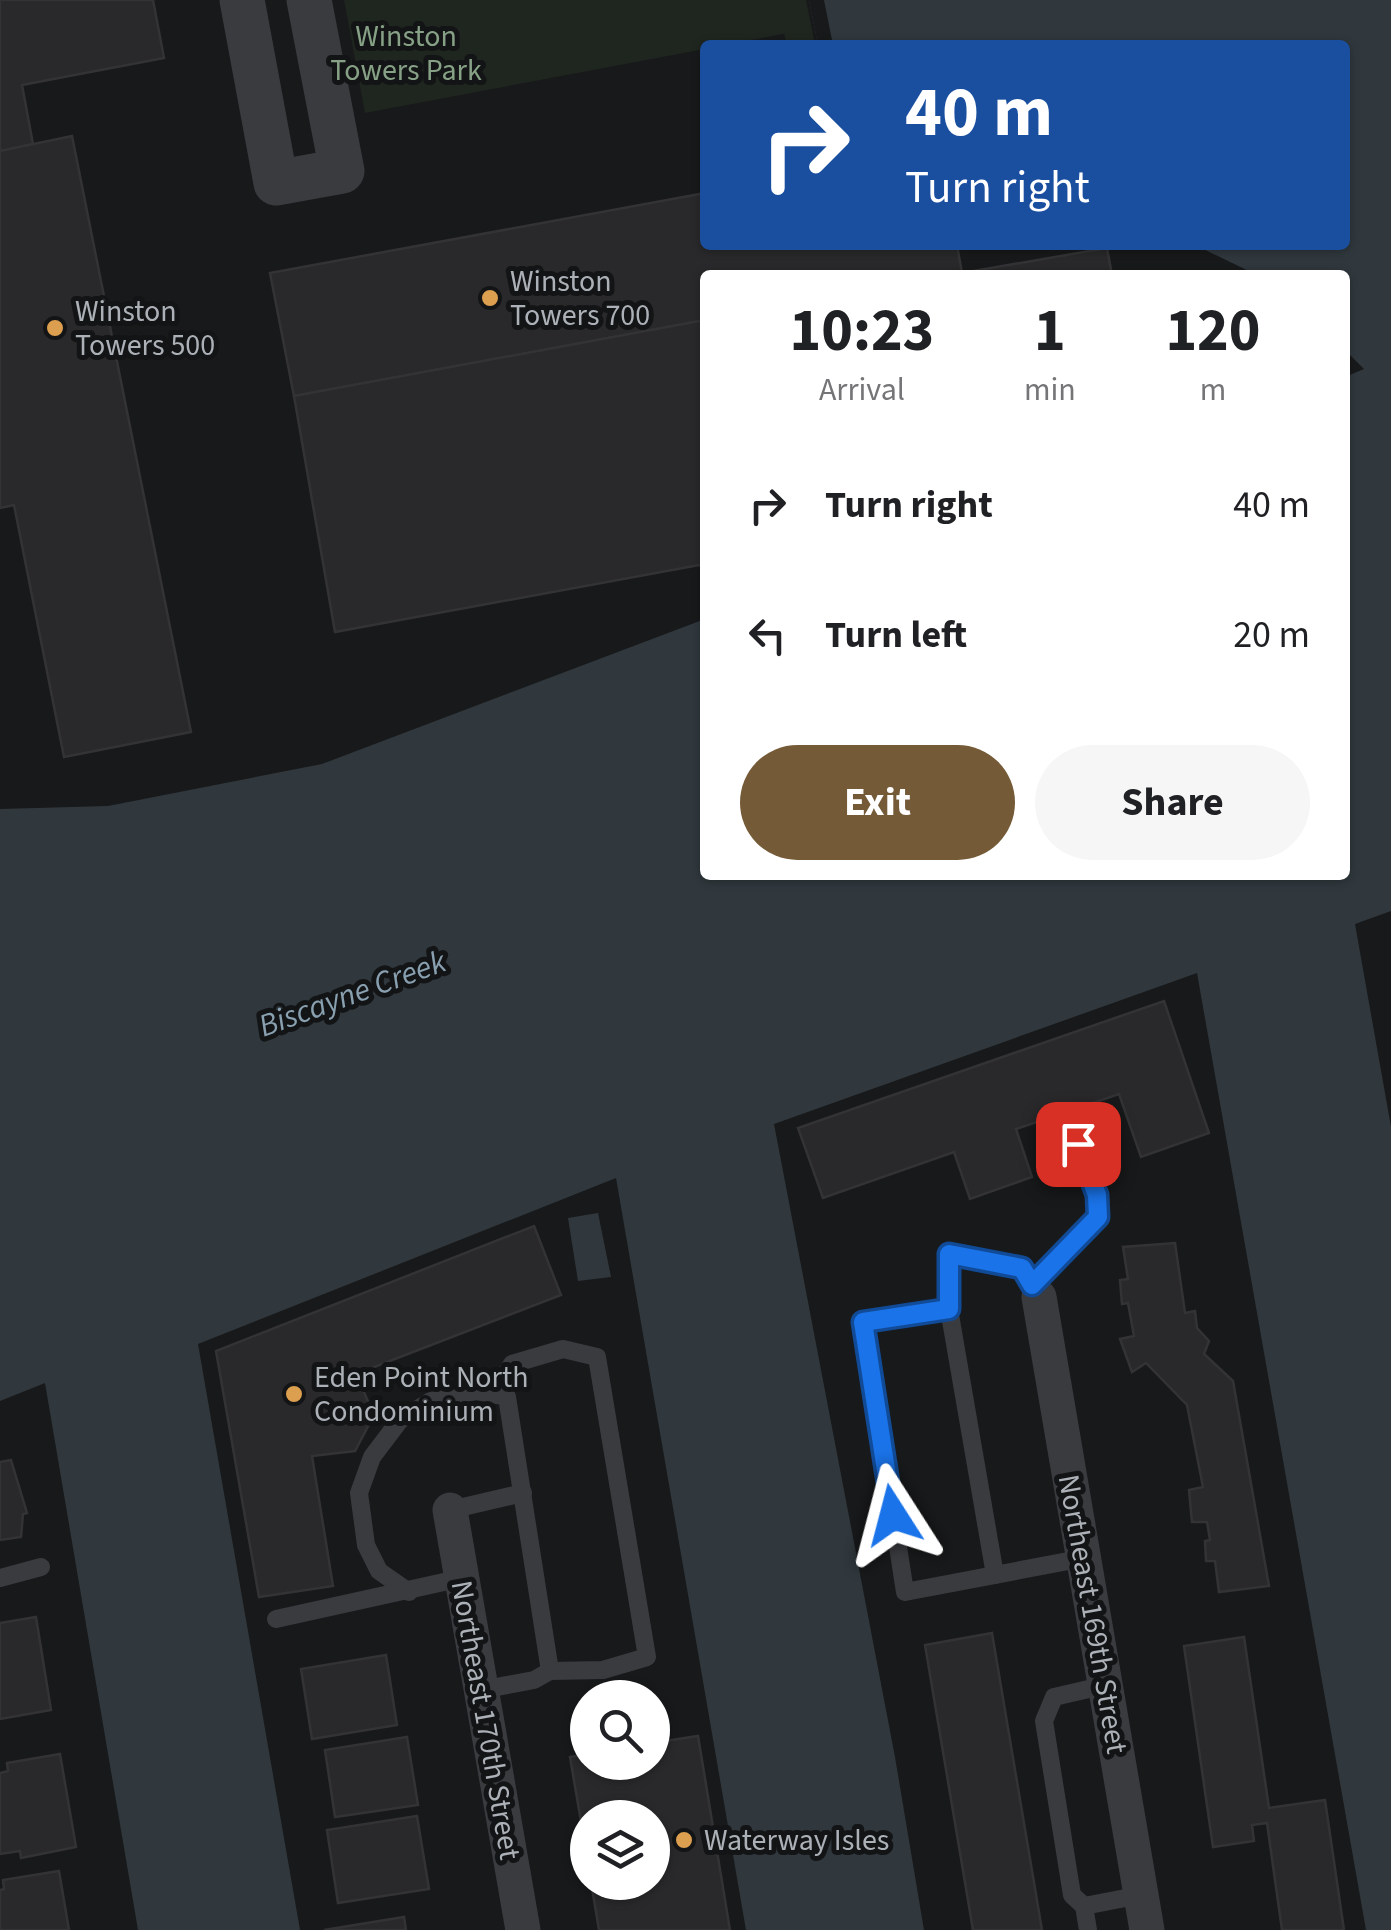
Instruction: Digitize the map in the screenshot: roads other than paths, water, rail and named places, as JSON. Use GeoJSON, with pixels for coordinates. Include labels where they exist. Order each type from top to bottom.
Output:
{"type":"FeatureCollection","features":[{"type":"Feature","properties":{"kind":"street"},"geometry":{"type":"LineString","coordinates":[[242,0],[276,183],[342,171],[309,0]]}},
{"type":"Feature","properties":{"kind":"street","name":"Northeast 169th Street"},"geometry":{"type":"LineString","coordinates":[[1036,1291],[1147,1930]]}},
{"type":"Feature","properties":{"kind":"street","name":"Northeast 170th Street"},"geometry":{"type":"LineString","coordinates":[[450,1510],[523,1930]]}},
{"type":"Feature","properties":{"kind":"lane"},"geometry":{"type":"LineString","coordinates":[[995,1575],[949,1309],[949,1254],[1022,1268],[1036,1291],[1098,1217],[1097,1195],[1078,1144]]}},
{"type":"Feature","properties":{"kind":"lane"},"geometry":{"type":"LineString","coordinates":[[949,1309],[863,1322],[905,1592],[1084,1558]]}},
{"type":"Feature","properties":{"kind":"lane"},"geometry":{"type":"LineString","coordinates":[[481,1690],[534,1680],[550,1670],[603,1670],[647,1657],[598,1357],[562,1350],[512,1364],[493,1394]]}},
{"type":"Feature","properties":{"kind":"lane"},"geometry":{"type":"LineString","coordinates":[[409,1592],[378,1571],[366,1545],[358,1493],[372,1458],[400,1420],[430,1401],[476,1391],[506,1396],[550,1670]]}},
{"type":"Feature","properties":{"kind":"lane"},"geometry":{"type":"LineString","coordinates":[[450,1510],[523,1493]]}},
{"type":"Feature","properties":{"kind":"lane"},"geometry":{"type":"LineString","coordinates":[[0,1578],[41,1567]]}},
{"type":"Feature","properties":{"kind":"lane"},"geometry":{"type":"LineString","coordinates":[[276,1619],[462,1578]]}},
{"type":"Feature","properties":{"kind":"lane"},"geometry":{"type":"LineString","coordinates":[[1088,1930],[1084,1906],[1072,1895],[1044,1721],[1054,1697],[1106,1685]]}},
{"type":"Feature","properties":{"kind":"lane"},"geometry":{"type":"LineString","coordinates":[[1084,1906],[1141,1895]]}},
{"type":"Feature","properties":{"kind":"water","name":"Biscayne Creek"},"geometry":{"type":"Polygon","coordinates":[[[809,0],[1391,0],[1391,911],[1355,924],[1391,1127],[1391,1930],[1366,1930],[1197,973],[774,1124],[895,1757],[924,1930],[746,1930],[616,1178],[198,1344],[300,1930],[138,1930],[45,1383],[0,1401],[0,809],[108,806],[322,764],[700,621],[700,880],[1350,880],[1350,375],[1364,369],[1350,355],[1350,270],[1247,270],[1205,250],[1350,250],[1350,40],[817,40],[809,0]]]}},
{"type":"Feature","properties":{"kind":"water"},"geometry":{"type":"Polygon","coordinates":[[[598,1213],[611,1277],[578,1281],[568,1218],[598,1213]]]}},
{"type":"Feature","properties":{"kind":"place","name":"Winston Towers 700"},"geometry":{"type":"Point","coordinates":[490,298]}},
{"type":"Feature","properties":{"kind":"place","name":"Winston Towers 500"},"geometry":{"type":"Point","coordinates":[55,328]}},
{"type":"Feature","properties":{"kind":"place","name":"Eden Point North Condominium"},"geometry":{"type":"Point","coordinates":[294,1394]}},
{"type":"Feature","properties":{"kind":"place","name":"Waterway Isles"},"geometry":{"type":"Point","coordinates":[684,1840]}},
{"type":"Feature","properties":{"kind":"park label","name":"Winston Towers Park"},"geometry":{"type":"Point","coordinates":[406,53]}}]}
